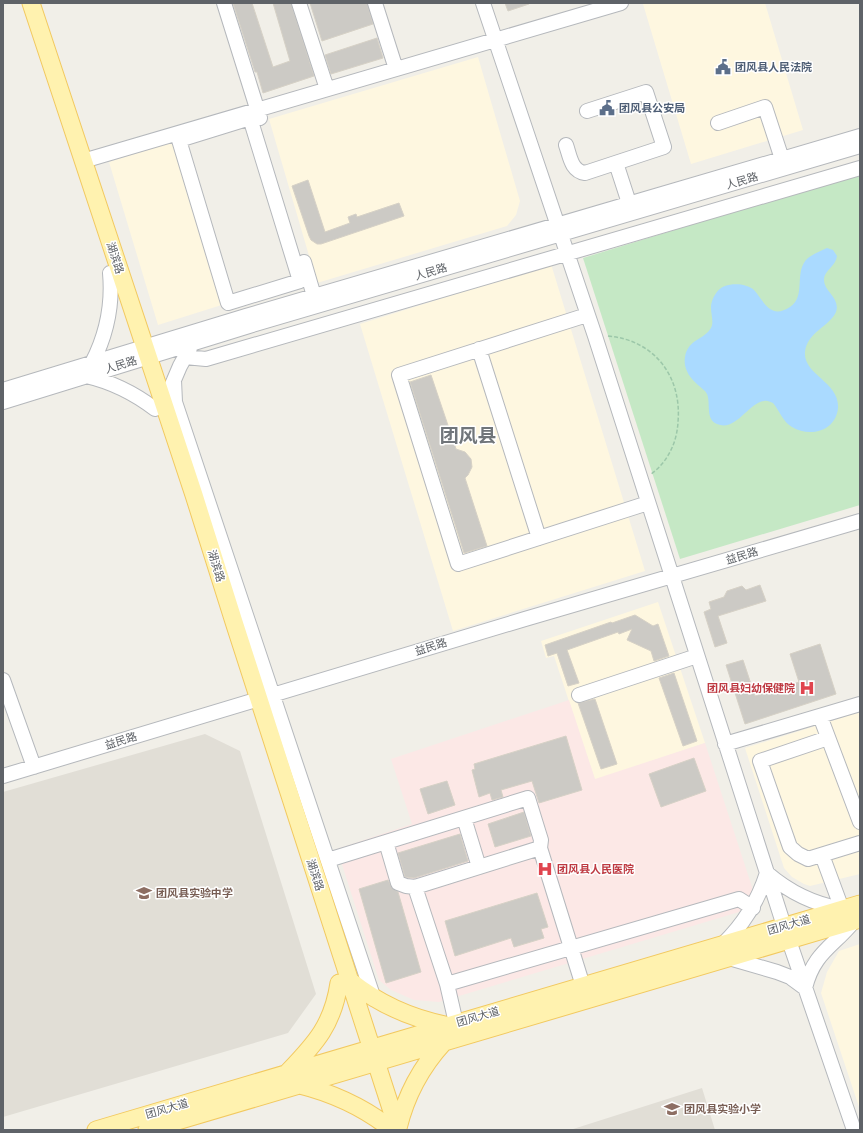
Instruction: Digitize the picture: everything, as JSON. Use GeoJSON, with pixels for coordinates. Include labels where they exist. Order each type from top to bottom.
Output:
{"type":"FeatureCollection","features":[{"type":"Feature","properties":{"kind":"main road","name":"湖滨路"},"geometry":{"type":"LineString","coordinates":[[20,3],[110,273],[142,353]]}},
{"type":"Feature","properties":{"kind":"main road","name":"湖滨路"},"geometry":{"type":"LineString","coordinates":[[31,3],[83,161],[160,408],[260,699],[345,982],[392,1128]]}},
{"type":"Feature","properties":{"kind":"main road","name":"团风大道"},"geometry":{"type":"LineString","coordinates":[[786,933],[842,909],[860,904]]}},
{"type":"Feature","properties":{"kind":"main road","name":"团风大道"},"geometry":{"type":"LineString","coordinates":[[449,1030],[786,933],[857,920]]}},
{"type":"Feature","properties":{"kind":"main road","name":"团风大道"},"geometry":{"type":"LineString","coordinates":[[146,1130],[300,1085],[369,1057],[583,986],[726,951]]}},
{"type":"Feature","properties":{"kind":"main road"},"geometry":{"type":"LineString","coordinates":[[286,1074],[311,1048],[327,1025],[345,982],[401,1013],[449,1030],[415,1082],[392,1128],[358,1106],[344,1099],[300,1085]]}},
{"type":"Feature","properties":{"kind":"main road","name":"团风大道"},"geometry":{"type":"LineString","coordinates":[[96,1130],[286,1074],[369,1057]]}},
{"type":"Feature","properties":{"kind":"street"},"geometry":{"type":"LineString","coordinates":[[224,3],[314,296]]}},
{"type":"Feature","properties":{"kind":"street"},"geometry":{"type":"LineString","coordinates":[[299,3],[327,89]]}},
{"type":"Feature","properties":{"kind":"street"},"geometry":{"type":"LineString","coordinates":[[375,3],[396,69]]}},
{"type":"Feature","properties":{"kind":"street"},"geometry":{"type":"LineString","coordinates":[[483,3],[595,336],[786,933],[854,1130]]}},
{"type":"Feature","properties":{"kind":"street"},"geometry":{"type":"LineString","coordinates":[[83,161],[620,3]]}},
{"type":"Feature","properties":{"kind":"street"},"geometry":{"type":"LineString","coordinates":[[566,145],[574,167],[582,173],[664,148],[646,92],[587,111]]}},
{"type":"Feature","properties":{"kind":"street"},"geometry":{"type":"LineString","coordinates":[[718,123],[765,107],[782,159]]}},
{"type":"Feature","properties":{"kind":"street"},"geometry":{"type":"LineString","coordinates":[[250,118],[300,281],[228,303],[179,140],[250,118]]}},
{"type":"Feature","properties":{"kind":"street","name":"人民路"},"geometry":{"type":"LineString","coordinates":[[3,390],[92,363],[194,343],[559,229],[629,203],[860,136]]}},
{"type":"Feature","properties":{"kind":"street","name":"人民路"},"geometry":{"type":"LineString","coordinates":[[3,402],[86,376],[142,353],[314,296],[860,146]]}},
{"type":"Feature","properties":{"kind":"street"},"geometry":{"type":"LineString","coordinates":[[616,163],[629,203]]}},
{"type":"Feature","properties":{"kind":"street"},"geometry":{"type":"LineString","coordinates":[[185,356],[206,359],[860,168]]}},
{"type":"Feature","properties":{"kind":"street"},"geometry":{"type":"LineString","coordinates":[[92,363],[102,343],[108,321],[111,297],[110,273]]}},
{"type":"Feature","properties":{"kind":"street"},"geometry":{"type":"LineString","coordinates":[[587,315],[399,375],[458,564],[648,503]]}},
{"type":"Feature","properties":{"kind":"street"},"geometry":{"type":"LineString","coordinates":[[86,376],[110,383],[160,408],[185,356],[194,343]]}},
{"type":"Feature","properties":{"kind":"street"},"geometry":{"type":"LineString","coordinates":[[479,349],[539,538]]}},
{"type":"Feature","properties":{"kind":"street"},"geometry":{"type":"LineString","coordinates":[[174,380],[175,402],[260,699],[328,860],[374,999]]}},
{"type":"Feature","properties":{"kind":"street","name":"益民路"},"geometry":{"type":"LineString","coordinates":[[3,776],[860,521]]}},
{"type":"Feature","properties":{"kind":"street"},"geometry":{"type":"LineString","coordinates":[[579,695],[697,656]]}},
{"type":"Feature","properties":{"kind":"street"},"geometry":{"type":"LineString","coordinates":[[3,680],[8,713],[34,767]]}},
{"type":"Feature","properties":{"kind":"street"},"geometry":{"type":"LineString","coordinates":[[725,744],[860,704]]}},
{"type":"Feature","properties":{"kind":"street"},"geometry":{"type":"LineString","coordinates":[[820,716],[860,822]]}},
{"type":"Feature","properties":{"kind":"street"},"geometry":{"type":"LineString","coordinates":[[828,738],[760,761],[790,847],[798,854],[808,859],[860,844]]}},
{"type":"Feature","properties":{"kind":"street"},"geometry":{"type":"LineString","coordinates":[[328,860],[528,798],[541,840],[540,848],[583,986]]}},
{"type":"Feature","properties":{"kind":"street"},"geometry":{"type":"LineString","coordinates":[[464,818],[479,867]]}},
{"type":"Feature","properties":{"kind":"street"},"geometry":{"type":"LineString","coordinates":[[386,842],[398,882],[406,886],[415,886],[540,848]]}},
{"type":"Feature","properties":{"kind":"street"},"geometry":{"type":"LineString","coordinates":[[767,873],[785,887],[805,899],[829,907],[842,909],[822,855]]}},
{"type":"Feature","properties":{"kind":"street"},"geometry":{"type":"LineString","coordinates":[[767,873],[753,908],[726,951],[790,977],[805,988]]}},
{"type":"Feature","properties":{"kind":"street"},"geometry":{"type":"LineString","coordinates":[[415,886],[447,984],[449,1030]]}},
{"type":"Feature","properties":{"kind":"street"},"geometry":{"type":"LineString","coordinates":[[447,984],[739,899],[753,908]]}},
{"type":"Feature","properties":{"kind":"street"},"geometry":{"type":"LineString","coordinates":[[805,988],[809,973],[816,960],[826,948],[843,935],[857,920]]}},
{"type":"Feature","properties":{"kind":"path"},"geometry":{"type":"LineString","coordinates":[[595,336],[616,337],[631,341],[643,347],[651,352],[663,365],[673,380],[679,411],[678,430],[673,446],[659,467],[641,480]]}},
{"type":"Feature","properties":{"kind":"shaded area","name":"团风县人民法院"},"geometry":{"type":"Polygon","coordinates":[[[765,3],[803,130],[691,164],[643,4],[765,3]]]}},
{"type":"Feature","properties":{"kind":"shaded area"},"geometry":{"type":"Polygon","coordinates":[[[478,57],[520,201],[516,215],[507,226],[317,283],[269,119],[478,57]]]}},
{"type":"Feature","properties":{"kind":"shaded area"},"geometry":{"type":"Polygon","coordinates":[[[179,140],[228,303],[158,325],[109,162],[179,140]]]}},
{"type":"Feature","properties":{"kind":"shaded area"},"geometry":{"type":"Polygon","coordinates":[[[551,264],[645,571],[453,631],[360,324],[551,264]]]}},
{"type":"Feature","properties":{"kind":"shaded area"},"geometry":{"type":"Polygon","coordinates":[[[658,602],[705,743],[595,780],[554,656],[546,658],[541,641],[658,602]]]}},
{"type":"Feature","properties":{"kind":"shaded area","name":"团风县人民医院"},"geometry":{"type":"Polygon","coordinates":[[[569,700],[595,779],[705,743],[753,890],[739,912],[439,1002],[414,1000],[391,990],[379,980],[337,849],[412,824],[391,759],[569,700]]]}},
{"type":"Feature","properties":{"kind":"shaded area"},"geometry":{"type":"Polygon","coordinates":[[[860,712],[860,874],[810,886],[792,877],[784,868],[745,748],[860,712]]]}},
{"type":"Feature","properties":{"kind":"shaded area","name":"团风县实验中学"},"geometry":{"type":"Polygon","coordinates":[[[205,734],[240,751],[316,994],[288,1033],[3,1117],[3,792],[205,734]]]}},
{"type":"Feature","properties":{"kind":"shaded area"},"geometry":{"type":"Polygon","coordinates":[[[860,944],[860,1110],[821,993],[827,972],[839,951],[860,944]]]}},
{"type":"Feature","properties":{"kind":"shaded area","name":"团风县实验小学"},"geometry":{"type":"Polygon","coordinates":[[[702,1088],[715,1130],[570,1130],[702,1088]]]}},
{"type":"Feature","properties":{"kind":"green space"},"geometry":{"type":"Polygon","coordinates":[[[860,173],[860,505],[680,559],[583,258],[860,173]]]}},
{"type":"Feature","properties":{"kind":"water"},"geometry":{"type":"Polygon","coordinates":[[[827,248],[833,250],[837,256],[835,263],[826,273],[824,279],[826,287],[836,303],[836,312],[833,317],[810,339],[805,352],[806,360],[810,367],[828,385],[837,399],[838,408],[836,416],[827,427],[814,432],[806,432],[789,425],[773,403],[764,401],[758,403],[730,424],[724,425],[713,422],[710,415],[707,394],[690,376],[686,369],[685,357],[689,347],[708,332],[712,326],[711,304],[713,298],[722,287],[736,284],[744,285],[754,290],[768,308],[772,310],[783,310],[790,307],[798,297],[801,270],[804,263],[808,258],[827,248]]]}},
{"type":"Feature","properties":{"kind":"building"},"geometry":{"type":"Polygon","coordinates":[[[233,3],[252,3],[273,67],[290,61],[273,3],[291,3],[314,76],[263,93],[233,3]]]}},
{"type":"Feature","properties":{"kind":"building"},"geometry":{"type":"Polygon","coordinates":[[[310,3],[367,3],[373,24],[322,41],[310,3]]]}},
{"type":"Feature","properties":{"kind":"building"},"geometry":{"type":"Polygon","coordinates":[[[505,3],[528,3],[529,4],[508,11],[505,3]]]}},
{"type":"Feature","properties":{"kind":"building"},"geometry":{"type":"Polygon","coordinates":[[[377,38],[383,58],[331,74],[325,55],[377,38]]]}},
{"type":"Feature","properties":{"kind":"building"},"geometry":{"type":"Polygon","coordinates":[[[308,180],[325,232],[350,223],[348,217],[356,214],[357,217],[399,203],[404,216],[321,244],[317,244],[311,240],[309,236],[292,186],[308,180]]]}},
{"type":"Feature","properties":{"kind":"building"},"geometry":{"type":"Polygon","coordinates":[[[431,375],[456,449],[465,452],[471,459],[472,467],[465,478],[487,546],[464,553],[410,382],[431,375]]]}},
{"type":"Feature","properties":{"kind":"building"},"geometry":{"type":"Polygon","coordinates":[[[760,585],[766,601],[718,616],[727,643],[715,647],[704,612],[711,609],[709,602],[724,597],[727,591],[742,586],[746,590],[760,585]]]}},
{"type":"Feature","properties":{"kind":"building"},"geometry":{"type":"Polygon","coordinates":[[[635,615],[653,626],[658,624],[669,656],[654,661],[651,651],[627,640],[632,629],[619,634],[618,632],[567,650],[579,683],[568,686],[557,653],[548,656],[545,645],[635,615]]]}},
{"type":"Feature","properties":{"kind":"building","name":"团风县妇幼保健院"},"geometry":{"type":"Polygon","coordinates":[[[820,644],[836,694],[745,724],[726,665],[743,660],[755,696],[799,682],[790,654],[820,644]]]}},
{"type":"Feature","properties":{"kind":"building"},"geometry":{"type":"Polygon","coordinates":[[[674,673],[697,741],[683,746],[659,678],[674,673]]]}},
{"type":"Feature","properties":{"kind":"building"},"geometry":{"type":"Polygon","coordinates":[[[595,699],[617,764],[601,769],[578,703],[595,699]]]}},
{"type":"Feature","properties":{"kind":"building"},"geometry":{"type":"Polygon","coordinates":[[[566,736],[582,790],[539,803],[532,781],[501,790],[503,797],[492,800],[490,793],[479,797],[472,770],[475,769],[474,764],[566,736]]]}},
{"type":"Feature","properties":{"kind":"building"},"geometry":{"type":"Polygon","coordinates":[[[694,758],[706,791],[661,807],[649,774],[694,758]]]}},
{"type":"Feature","properties":{"kind":"building"},"geometry":{"type":"Polygon","coordinates":[[[447,781],[455,805],[428,814],[420,789],[447,781]]]}},
{"type":"Feature","properties":{"kind":"building"},"geometry":{"type":"Polygon","coordinates":[[[524,812],[531,836],[495,847],[488,824],[524,812]]]}},
{"type":"Feature","properties":{"kind":"building"},"geometry":{"type":"Polygon","coordinates":[[[460,834],[468,861],[414,878],[405,877],[398,853],[460,834]]]}},
{"type":"Feature","properties":{"kind":"building"},"geometry":{"type":"Polygon","coordinates":[[[388,880],[392,888],[398,892],[421,972],[386,983],[359,889],[388,880]]]}},
{"type":"Feature","properties":{"kind":"building"},"geometry":{"type":"Polygon","coordinates":[[[537,893],[548,927],[541,929],[544,938],[514,947],[511,938],[455,956],[445,921],[537,893]]]}},
{"type":"Feature","properties":{"kind":"place","name":"团风县人民法院"},"geometry":{"type":"Point","coordinates":[723,67]}},
{"type":"Feature","properties":{"kind":"place","name":"团风县公安局"},"geometry":{"type":"Point","coordinates":[607,108]}},
{"type":"Feature","properties":{"kind":"place","name":"团风县妇幼保健院"},"geometry":{"type":"Point","coordinates":[807,688]}},
{"type":"Feature","properties":{"kind":"place","name":"团风县人民医院"},"geometry":{"type":"Point","coordinates":[545,869]}},
{"type":"Feature","properties":{"kind":"place","name":"团风县实验中学"},"geometry":{"type":"Point","coordinates":[144,893]}},
{"type":"Feature","properties":{"kind":"place","name":"团风县实验小学"},"geometry":{"type":"Point","coordinates":[672,1109]}},
{"type":"Feature","properties":{"kind":"district","name":"团风县"},"geometry":{"type":"Point","coordinates":[468,436]}}]}
